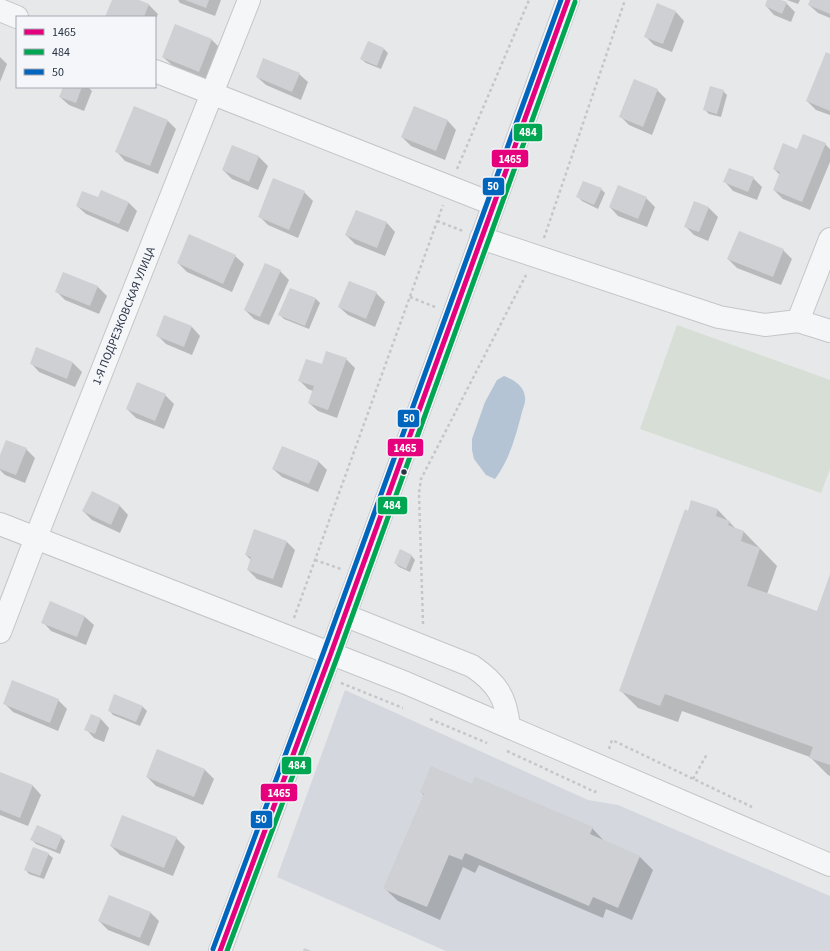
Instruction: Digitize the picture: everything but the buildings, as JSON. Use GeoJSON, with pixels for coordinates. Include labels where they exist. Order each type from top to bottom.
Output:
{"type":"FeatureCollection","features":[{"type":"Feature","properties":{"kind":"street","name":"1-Я ПОДРЕЗКОВСКАЯ УЛИЦА"},"geometry":{"type":"LineString","coordinates":[[0,632],[249,0]]}},
{"type":"Feature","properties":{"kind":"street"},"geometry":{"type":"LineString","coordinates":[[220,951],[331,653],[568,0]]}},
{"type":"Feature","properties":{"kind":"street"},"geometry":{"type":"LineString","coordinates":[[0,10],[16,16]]}},
{"type":"Feature","properties":{"kind":"street"},"geometry":{"type":"LineString","coordinates":[[156,70],[493,204]]}},
{"type":"Feature","properties":{"kind":"street"},"geometry":{"type":"LineString","coordinates":[[481,238],[719,317],[764,325],[798,321],[830,331]]}},
{"type":"Feature","properties":{"kind":"street"},"geometry":{"type":"LineString","coordinates":[[798,321],[830,239]]}},
{"type":"Feature","properties":{"kind":"street"},"geometry":{"type":"LineString","coordinates":[[0,524],[406,683],[830,865]]}},
{"type":"Feature","properties":{"kind":"street"},"geometry":{"type":"LineString","coordinates":[[344,615],[472,666],[487,676],[499,690],[505,703],[508,727]]}},
{"type":"Feature","properties":{"kind":"path"},"geometry":{"type":"LineString","coordinates":[[292,624],[437,222],[529,0]]}},
{"type":"Feature","properties":{"kind":"path"},"geometry":{"type":"LineString","coordinates":[[423,629],[419,494],[421,479],[540,248],[625,0]]}},
{"type":"Feature","properties":{"kind":"path"},"geometry":{"type":"LineString","coordinates":[[437,222],[481,238]]}},
{"type":"Feature","properties":{"kind":"path"},"geometry":{"type":"LineString","coordinates":[[410,296],[442,309]]}},
{"type":"Feature","properties":{"kind":"path"},"geometry":{"type":"LineString","coordinates":[[315,560],[342,570]]}},
{"type":"Feature","properties":{"kind":"path"},"geometry":{"type":"LineString","coordinates":[[335,680],[403,708]]}},
{"type":"Feature","properties":{"kind":"path"},"geometry":{"type":"LineString","coordinates":[[430,719],[487,743]]}},
{"type":"Feature","properties":{"kind":"path"},"geometry":{"type":"LineString","coordinates":[[507,751],[595,792]]}},
{"type":"Feature","properties":{"kind":"path"},"geometry":{"type":"LineString","coordinates":[[693,779],[707,754]]}},
{"type":"Feature","properties":{"kind":"shaded area"},"geometry":{"type":"Polygon","coordinates":[[[677,325],[830,380],[830,469],[821,493],[640,429],[677,325]]]}},
{"type":"Feature","properties":{"kind":"shaded area"},"geometry":{"type":"Polygon","coordinates":[[[345,690],[588,800],[618,805],[830,896],[830,951],[446,951],[277,877],[345,690]]]}},
{"type":"Feature","properties":{"kind":"water"},"geometry":{"type":"Polygon","coordinates":[[[504,376],[521,387],[524,393],[525,401],[512,447],[505,463],[495,479],[486,475],[474,459],[472,439],[485,402],[497,380],[504,376]]]}},
{"type":"Feature","properties":{"kind":"transit line","name":"50"},"geometry":{"type":"LineString","coordinates":[[213,949],[324,651],[561,0]]}},
{"type":"Feature","properties":{"kind":"transit line","name":"1465"},"geometry":{"type":"LineString","coordinates":[[220,951],[331,653],[568,0]]}},
{"type":"Feature","properties":{"kind":"transit line","name":"484"},"geometry":{"type":"LineString","coordinates":[[227,951],[338,655],[575,2]]}}]}
